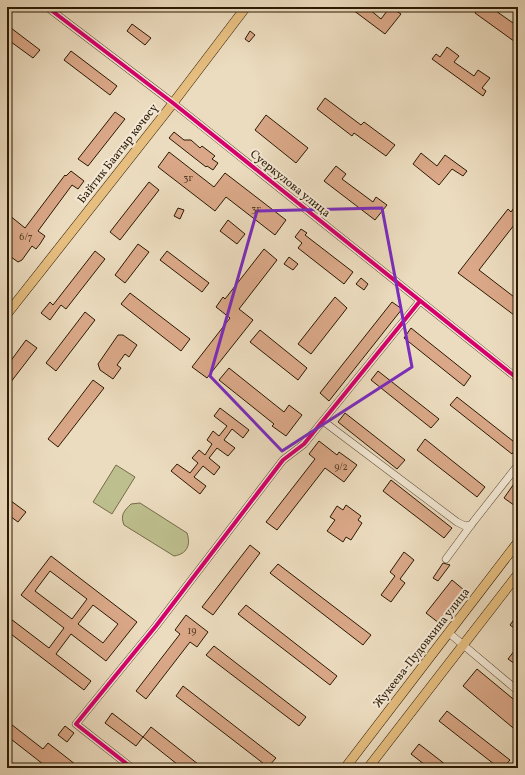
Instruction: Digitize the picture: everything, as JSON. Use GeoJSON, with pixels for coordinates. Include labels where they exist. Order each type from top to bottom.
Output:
{"type":"FeatureCollection","features":[{"type":"Feature","properties":{"kind":"main road","name":"Байтик Баатыр көчөсү"},"geometry":{"type":"LineString","coordinates":[[7,314],[173,103],[246,7]]}},
{"type":"Feature","properties":{"kind":"main road","name":"Жукеева-Пудовкина улица"},"geometry":{"type":"LineString","coordinates":[[345,768],[518,542]]}},
{"type":"Feature","properties":{"kind":"main road"},"geometry":{"type":"LineString","coordinates":[[368,768],[518,574]]}},
{"type":"Feature","properties":{"kind":"street","name":"Суеркулова улица"},"geometry":{"type":"LineString","coordinates":[[47,7],[173,103],[518,379]]}},
{"type":"Feature","properties":{"kind":"street"},"geometry":{"type":"LineString","coordinates":[[132,768],[76,724],[156,626],[283,460],[300,448],[420,300]]}},
{"type":"Feature","properties":{"kind":"street"},"geometry":{"type":"LineString","coordinates":[[323,421],[457,522],[465,526],[470,525]]}},
{"type":"Feature","properties":{"kind":"street"},"geometry":{"type":"LineString","coordinates":[[446,559],[470,525],[518,465]]}},
{"type":"Feature","properties":{"kind":"street"},"geometry":{"type":"LineString","coordinates":[[449,633],[518,691]]}},
{"type":"Feature","properties":{"kind":"highlighted area"},"geometry":{"type":"Polygon","coordinates":[[[382,208],[412,367],[282,451],[210,376],[257,211],[382,208]]]}},
{"type":"Feature","properties":{"kind":"green space"},"geometry":{"type":"Polygon","coordinates":[[[116,465],[135,477],[112,514],[93,502],[116,465]]]}},
{"type":"Feature","properties":{"kind":"green space"},"geometry":{"type":"Polygon","coordinates":[[[140,503],[187,533],[188,545],[185,551],[174,556],[124,525],[122,518],[125,511],[131,504],[140,503]]]}},
{"type":"Feature","properties":{"kind":"building"},"geometry":{"type":"Polygon","coordinates":[[[349,7],[371,7],[369,9],[381,19],[390,7],[401,14],[385,34],[349,7]]]}},
{"type":"Feature","properties":{"kind":"building"},"geometry":{"type":"Polygon","coordinates":[[[480,7],[498,7],[496,11],[513,23],[518,17],[518,44],[475,13],[480,7]]]}},
{"type":"Feature","properties":{"kind":"building"},"geometry":{"type":"Polygon","coordinates":[[[132,24],[151,38],[145,45],[127,31],[132,24]]]}},
{"type":"Feature","properties":{"kind":"building"},"geometry":{"type":"Polygon","coordinates":[[[7,25],[40,50],[33,58],[7,39],[7,25]]]}},
{"type":"Feature","properties":{"kind":"building"},"geometry":{"type":"Polygon","coordinates":[[[250,31],[255,35],[249,42],[245,39],[250,31]]]}},
{"type":"Feature","properties":{"kind":"building"},"geometry":{"type":"Polygon","coordinates":[[[447,47],[459,56],[454,62],[474,76],[478,70],[490,78],[482,88],[486,91],[483,96],[432,59],[436,54],[440,57],[447,47]]]}},
{"type":"Feature","properties":{"kind":"building"},"geometry":{"type":"Polygon","coordinates":[[[71,51],[117,86],[110,95],[64,60],[71,51]]]}},
{"type":"Feature","properties":{"kind":"building"},"geometry":{"type":"Polygon","coordinates":[[[325,98],[361,125],[364,122],[395,145],[386,156],[354,133],[352,136],[317,109],[325,98]]]}},
{"type":"Feature","properties":{"kind":"building"},"geometry":{"type":"Polygon","coordinates":[[[115,112],[125,119],[88,166],[78,159],[115,112]]]}},
{"type":"Feature","properties":{"kind":"building"},"geometry":{"type":"Polygon","coordinates":[[[266,115],[308,148],[296,163],[255,130],[266,115]]]}},
{"type":"Feature","properties":{"kind":"building"},"geometry":{"type":"Polygon","coordinates":[[[174,132],[184,140],[191,140],[200,148],[202,146],[215,156],[212,159],[218,163],[213,170],[207,166],[206,167],[169,138],[174,132]]]}},
{"type":"Feature","properties":{"kind":"building"},"geometry":{"type":"Polygon","coordinates":[[[169,152],[214,187],[225,173],[286,220],[275,235],[226,197],[215,211],[158,167],[169,152]]]}},
{"type":"Feature","properties":{"kind":"building"},"geometry":{"type":"Polygon","coordinates":[[[421,153],[437,166],[445,155],[467,171],[463,176],[452,169],[439,185],[413,164],[421,153]]]}},
{"type":"Feature","properties":{"kind":"building"},"geometry":{"type":"Polygon","coordinates":[[[336,166],[346,174],[342,179],[373,202],[376,197],[387,205],[375,220],[324,181],[336,166]]]}},
{"type":"Feature","properties":{"kind":"building"},"geometry":{"type":"Polygon","coordinates":[[[71,171],[84,181],[78,189],[72,185],[38,231],[45,236],[40,244],[36,249],[32,246],[22,260],[18,262],[7,254],[7,218],[9,215],[25,228],[65,175],[66,176],[71,171]]]}},
{"type":"Feature","properties":{"kind":"building"},"geometry":{"type":"Polygon","coordinates":[[[149,182],[159,190],[120,240],[110,232],[149,182]]]}},
{"type":"Feature","properties":{"kind":"building"},"geometry":{"type":"Polygon","coordinates":[[[518,202],[518,220],[479,270],[518,300],[518,318],[458,273],[508,209],[511,212],[518,202]]]}},
{"type":"Feature","properties":{"kind":"building"},"geometry":{"type":"Polygon","coordinates":[[[178,208],[184,210],[180,219],[174,216],[178,208]]]}},
{"type":"Feature","properties":{"kind":"building"},"geometry":{"type":"Polygon","coordinates":[[[228,220],[245,234],[237,244],[220,231],[228,220]]]}},
{"type":"Feature","properties":{"kind":"building"},"geometry":{"type":"Polygon","coordinates":[[[301,229],[307,233],[305,235],[353,272],[344,284],[298,248],[302,243],[295,237],[301,229]]]}},
{"type":"Feature","properties":{"kind":"building"},"geometry":{"type":"Polygon","coordinates":[[[138,244],[149,252],[125,283],[115,275],[138,244]]]}},
{"type":"Feature","properties":{"kind":"building"},"geometry":{"type":"Polygon","coordinates":[[[264,249],[277,260],[239,309],[253,320],[207,378],[192,367],[230,318],[216,307],[223,297],[225,299],[264,249]]]}},
{"type":"Feature","properties":{"kind":"building"},"geometry":{"type":"Polygon","coordinates":[[[95,251],[105,259],[66,309],[61,305],[50,320],[41,313],[50,302],[53,305],[95,251]]]}},
{"type":"Feature","properties":{"kind":"building"},"geometry":{"type":"Polygon","coordinates":[[[167,251],[209,283],[202,292],[160,260],[167,251]]]}},
{"type":"Feature","properties":{"kind":"building"},"geometry":{"type":"Polygon","coordinates":[[[289,257],[298,264],[293,270],[284,264],[289,257]]]}},
{"type":"Feature","properties":{"kind":"building"},"geometry":{"type":"Polygon","coordinates":[[[361,278],[368,284],[364,290],[356,284],[361,278]]]}},
{"type":"Feature","properties":{"kind":"building"},"geometry":{"type":"Polygon","coordinates":[[[130,293],[190,339],[181,351],[121,304],[130,293]]]}},
{"type":"Feature","properties":{"kind":"building"},"geometry":{"type":"Polygon","coordinates":[[[335,297],[347,308],[311,354],[298,344],[335,297]]]}},
{"type":"Feature","properties":{"kind":"building"},"geometry":{"type":"Polygon","coordinates":[[[392,302],[402,309],[329,401],[320,393],[392,302]]]}},
{"type":"Feature","properties":{"kind":"building"},"geometry":{"type":"Polygon","coordinates":[[[85,312],[95,320],[56,371],[46,363],[85,312]]]}},
{"type":"Feature","properties":{"kind":"building"},"geometry":{"type":"Polygon","coordinates":[[[411,328],[471,376],[464,386],[404,338],[411,328]]]}},
{"type":"Feature","properties":{"kind":"building"},"geometry":{"type":"Polygon","coordinates":[[[260,330],[307,368],[298,380],[250,342],[260,330]]]}},
{"type":"Feature","properties":{"kind":"building"},"geometry":{"type":"Polygon","coordinates":[[[118,335],[123,335],[137,345],[129,357],[125,354],[117,365],[121,368],[113,379],[100,370],[98,364],[118,335]]]}},
{"type":"Feature","properties":{"kind":"building"},"geometry":{"type":"Polygon","coordinates":[[[26,340],[37,348],[7,387],[7,366],[26,340]]]}},
{"type":"Feature","properties":{"kind":"building"},"geometry":{"type":"Polygon","coordinates":[[[229,368],[284,412],[289,405],[302,415],[286,436],[272,426],[274,424],[219,380],[229,368]]]}},
{"type":"Feature","properties":{"kind":"building"},"geometry":{"type":"Polygon","coordinates":[[[378,371],[439,419],[431,428],[371,380],[378,371]]]}},
{"type":"Feature","properties":{"kind":"building"},"geometry":{"type":"Polygon","coordinates":[[[93,380],[104,388],[58,447],[48,439],[93,380]]]}},
{"type":"Feature","properties":{"kind":"building"},"geometry":{"type":"Polygon","coordinates":[[[457,397],[518,445],[512,454],[450,405],[457,397]]]}},
{"type":"Feature","properties":{"kind":"building"},"geometry":{"type":"Polygon","coordinates":[[[220,408],[249,430],[243,438],[232,429],[224,440],[235,448],[228,456],[217,448],[209,458],[220,467],[214,475],[203,466],[194,477],[206,486],[200,494],[171,471],[177,464],[190,473],[198,463],[192,458],[199,450],[205,455],[212,444],[207,440],[213,431],[219,436],[227,426],[214,416],[220,408]]]}},
{"type":"Feature","properties":{"kind":"building"},"geometry":{"type":"Polygon","coordinates":[[[345,413],[405,460],[397,469],[338,422],[345,413]]]}},
{"type":"Feature","properties":{"kind":"building"},"geometry":{"type":"Polygon","coordinates":[[[425,439],[485,487],[477,497],[417,450],[425,439]]]}},
{"type":"Feature","properties":{"kind":"building"},"geometry":{"type":"Polygon","coordinates":[[[319,441],[337,455],[339,452],[357,465],[344,482],[325,468],[277,530],[266,522],[315,459],[309,454],[319,441]]]}},
{"type":"Feature","properties":{"kind":"building"},"geometry":{"type":"Polygon","coordinates":[[[518,478],[518,508],[504,498],[518,478]]]}},
{"type":"Feature","properties":{"kind":"building"},"geometry":{"type":"Polygon","coordinates":[[[391,480],[452,528],[444,538],[383,491],[391,480]]]}},
{"type":"Feature","properties":{"kind":"building"},"geometry":{"type":"Polygon","coordinates":[[[7,498],[26,512],[18,522],[7,514],[7,498]]]}},
{"type":"Feature","properties":{"kind":"building"},"geometry":{"type":"Polygon","coordinates":[[[346,505],[361,516],[358,520],[362,523],[351,540],[346,537],[343,542],[327,531],[335,520],[330,517],[337,506],[343,510],[346,505]]]}},
{"type":"Feature","properties":{"kind":"building"},"geometry":{"type":"Polygon","coordinates":[[[250,545],[260,553],[213,615],[202,607],[250,545]]]}},
{"type":"Feature","properties":{"kind":"building"},"geometry":{"type":"Polygon","coordinates":[[[404,552],[414,560],[400,579],[405,583],[391,602],[381,595],[395,576],[390,572],[404,552]]]}},
{"type":"Feature","properties":{"kind":"building"},"geometry":{"type":"Polygon","coordinates":[[[51,556],[137,622],[106,661],[71,634],[56,654],[91,681],[84,690],[7,631],[7,616],[49,648],[64,628],[21,595],[51,556]],[[50,571],[35,591],[72,619],[87,599],[50,571]],[[93,605],[78,624],[103,643],[118,624],[93,605]]]}},
{"type":"Feature","properties":{"kind":"building"},"geometry":{"type":"Polygon","coordinates":[[[443,563],[450,565],[438,581],[433,578],[443,563]]]}},
{"type":"Feature","properties":{"kind":"building"},"geometry":{"type":"Polygon","coordinates":[[[278,564],[371,635],[363,645],[270,573],[278,564]]]}},
{"type":"Feature","properties":{"kind":"building"},"geometry":{"type":"Polygon","coordinates":[[[452,580],[464,590],[439,623],[426,613],[452,580]]]}},
{"type":"Feature","properties":{"kind":"building"},"geometry":{"type":"Polygon","coordinates":[[[246,605],[337,676],[330,685],[238,614],[246,605]]]}},
{"type":"Feature","properties":{"kind":"building"},"geometry":{"type":"Polygon","coordinates":[[[518,614],[518,631],[510,625],[518,614]]]}},
{"type":"Feature","properties":{"kind":"building"},"geometry":{"type":"Polygon","coordinates":[[[186,615],[208,632],[197,647],[190,642],[146,699],[136,691],[180,634],[175,630],[186,615]]]}},
{"type":"Feature","properties":{"kind":"building"},"geometry":{"type":"Polygon","coordinates":[[[214,646],[306,717],[299,726],[206,655],[214,646]]]}},
{"type":"Feature","properties":{"kind":"building"},"geometry":{"type":"Polygon","coordinates":[[[518,646],[518,666],[508,659],[518,646]]]}},
{"type":"Feature","properties":{"kind":"building"},"geometry":{"type":"Polygon","coordinates":[[[477,669],[518,703],[518,732],[463,686],[477,669]]]}},
{"type":"Feature","properties":{"kind":"building"},"geometry":{"type":"Polygon","coordinates":[[[183,686],[276,758],[268,767],[176,696],[183,686]]]}},
{"type":"Feature","properties":{"kind":"building"},"geometry":{"type":"Polygon","coordinates":[[[447,711],[510,760],[503,768],[499,768],[439,721],[447,711]]]}},
{"type":"Feature","properties":{"kind":"building"},"geometry":{"type":"Polygon","coordinates":[[[112,713],[143,737],[136,746],[105,723],[112,713]]]}},
{"type":"Feature","properties":{"kind":"building"},"geometry":{"type":"Polygon","coordinates":[[[7,721],[43,749],[48,743],[80,768],[48,768],[7,736],[7,721]]]}},
{"type":"Feature","properties":{"kind":"building"},"geometry":{"type":"Polygon","coordinates":[[[65,726],[74,733],[67,742],[58,735],[65,726]]]}},
{"type":"Feature","properties":{"kind":"building"},"geometry":{"type":"Polygon","coordinates":[[[151,727],[203,768],[182,768],[143,737],[151,727]]]}},
{"type":"Feature","properties":{"kind":"building"},"geometry":{"type":"Polygon","coordinates":[[[419,744],[450,768],[429,768],[411,754],[419,744]]]}},
{"type":"Feature","properties":{"kind":"cycle path"},"geometry":{"type":"LineString","coordinates":[[47,7],[173,103],[518,379]]}},
{"type":"Feature","properties":{"kind":"cycle path"},"geometry":{"type":"LineString","coordinates":[[132,768],[76,724],[156,626],[283,460],[304,444],[420,301]]}}]}
